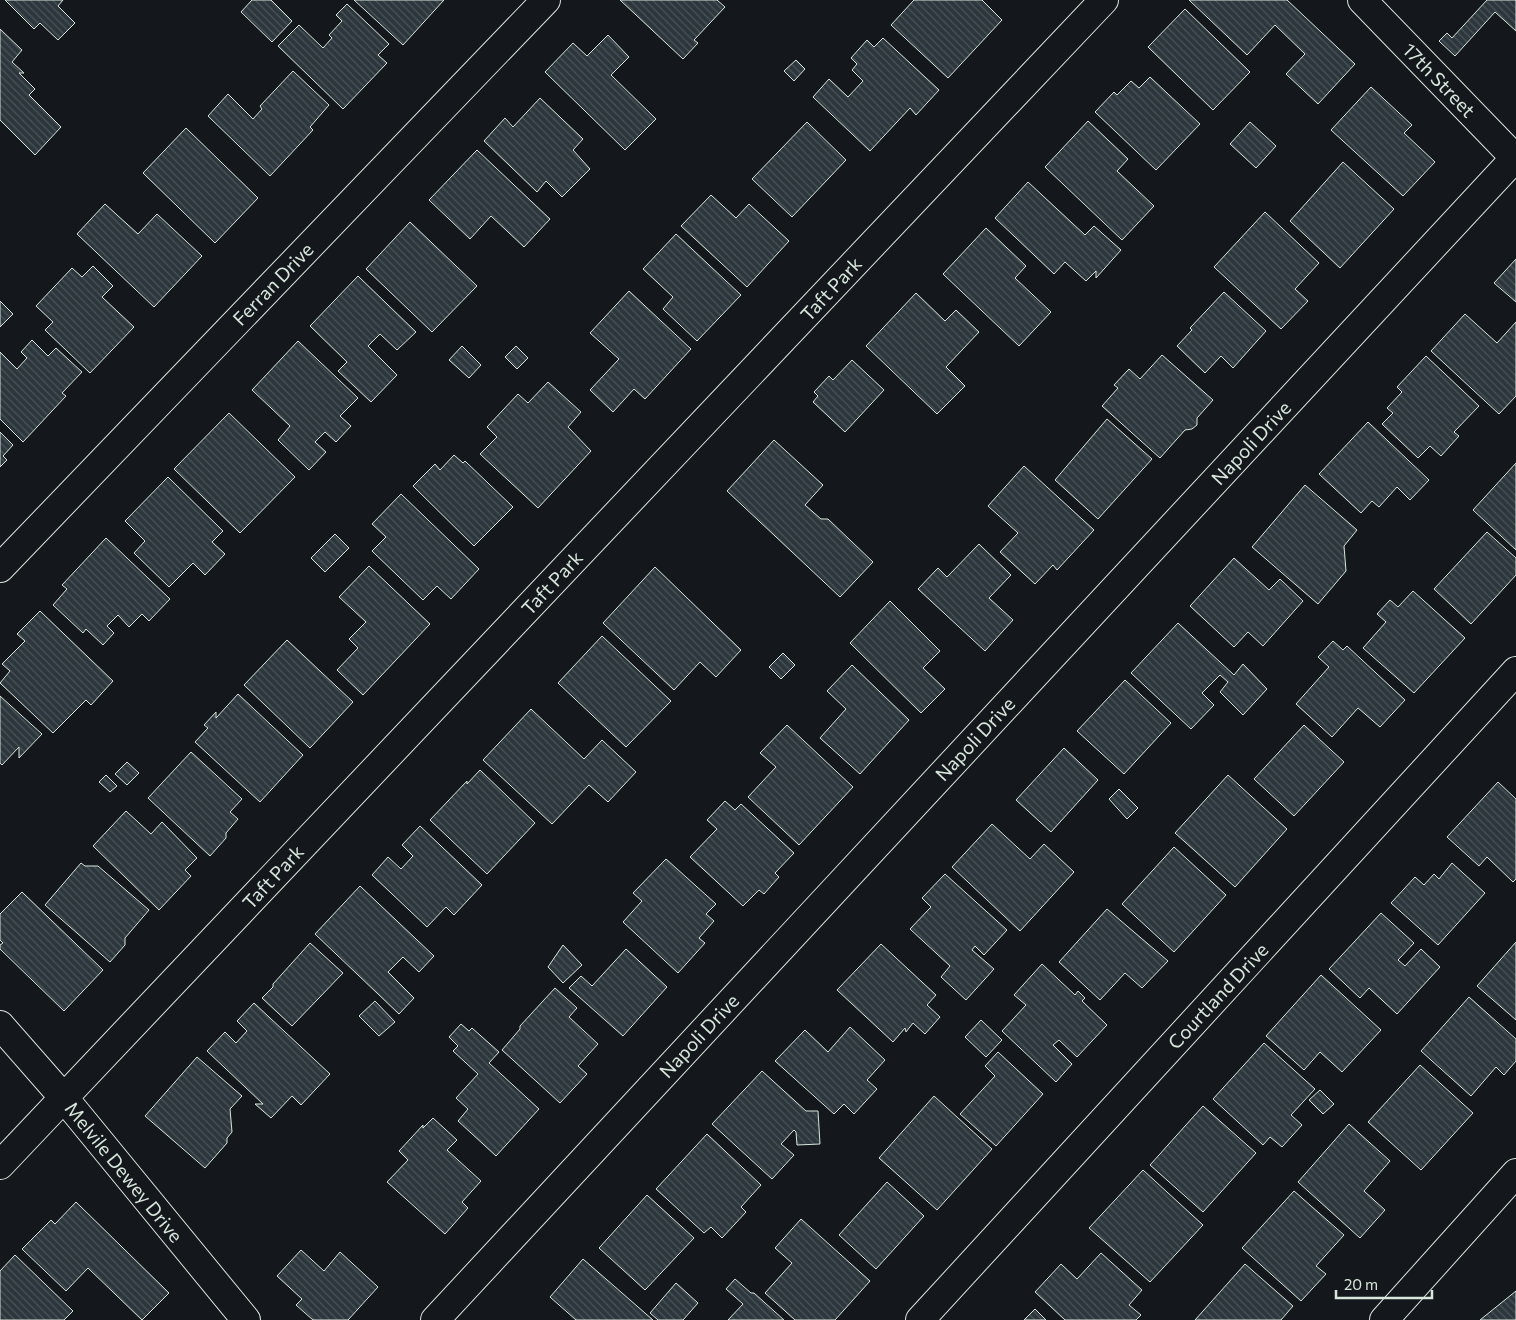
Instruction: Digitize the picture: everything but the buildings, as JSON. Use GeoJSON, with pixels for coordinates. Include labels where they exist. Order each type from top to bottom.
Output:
{"type":"FeatureCollection","features":[{"type":"Feature","properties":{"kind":"street","name":"Ferran Drive"},"geometry":{"type":"LineString","coordinates":[[0,568],[546,0]]}},
{"type":"Feature","properties":{"kind":"street","name":"Taft Park"},"geometry":{"type":"LineString","coordinates":[[0,1165],[1104,0]]}},
{"type":"Feature","properties":{"kind":"street","name":"17th Street"},"geometry":{"type":"LineString","coordinates":[[1362,0],[1516,159]]}},
{"type":"Feature","properties":{"kind":"street","name":"Napoli Drive"},"geometry":{"type":"LineString","coordinates":[[435,1320],[1516,159]]}},
{"type":"Feature","properties":{"kind":"street","name":"Courtland Drive"},"geometry":{"type":"LineString","coordinates":[[920,1320],[1516,671]]}},
{"type":"Feature","properties":{"kind":"street","name":"Melvile Dewey Drive"},"geometry":{"type":"LineString","coordinates":[[0,1025],[64,1098],[246,1320]]}},
{"type":"Feature","properties":{"kind":"street"},"geometry":{"type":"LineString","coordinates":[[1384,1320],[1516,1173]]}}]}
